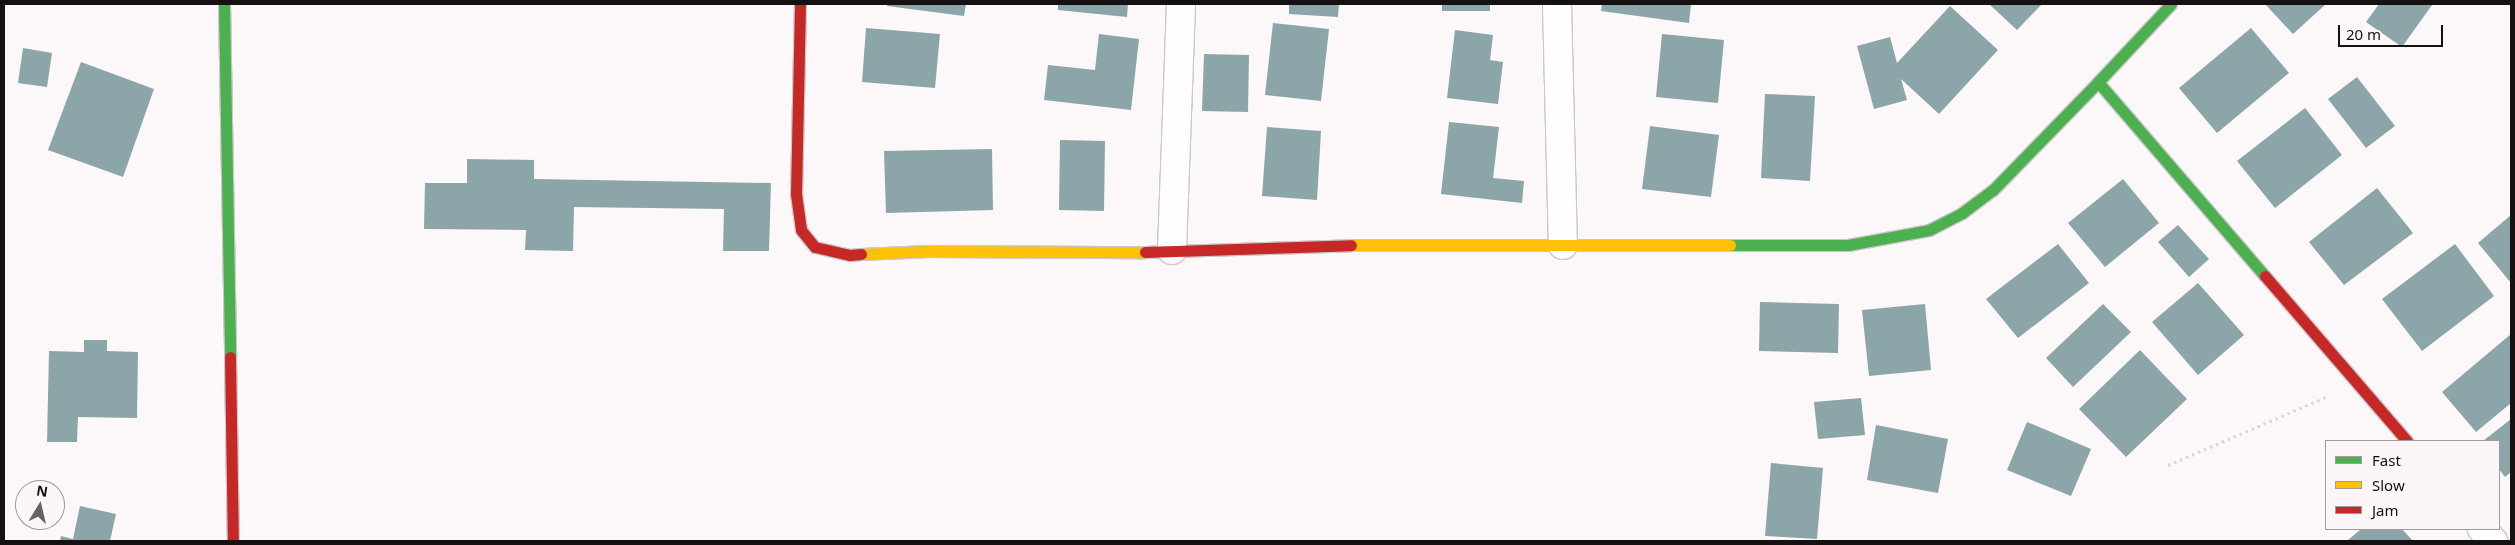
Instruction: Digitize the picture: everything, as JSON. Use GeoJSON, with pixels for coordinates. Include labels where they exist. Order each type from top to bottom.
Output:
{"type":"FeatureCollection","features":[{"type":"Feature","properties":{"kind":"street"},"geometry":{"type":"LineString","coordinates":[[224,4],[233,541]]}},
{"type":"Feature","properties":{"kind":"street"},"geometry":{"type":"LineString","coordinates":[[800,4],[796,194],[801,230],[815,247],[850,255],[929,251],[1172,250],[1379,244],[1848,245],[1930,230],[1962,213],[1993,190],[2172,4]]}},
{"type":"Feature","properties":{"kind":"street"},"geometry":{"type":"LineString","coordinates":[[1172,250],[1180,4]]}},
{"type":"Feature","properties":{"kind":"street"},"geometry":{"type":"LineString","coordinates":[[1557,4],[1563,245]]}},
{"type":"Feature","properties":{"kind":"street"},"geometry":{"type":"LineString","coordinates":[[2098,82],[2406,440]]}},
{"type":"Feature","properties":{"kind":"street"},"geometry":{"type":"LineString","coordinates":[[2483,530],[2492,541]]}},
{"type":"Feature","properties":{"kind":"path"},"geometry":{"type":"LineString","coordinates":[[2168,465],[2357,383]]}},
{"type":"Feature","properties":{"kind":"building"},"geometry":{"type":"Polygon","coordinates":[[[888,4],[966,4],[964,16],[887,6],[888,4]]]}},
{"type":"Feature","properties":{"kind":"building"},"geometry":{"type":"Polygon","coordinates":[[[1058,4],[1128,4],[1127,17],[1058,10],[1058,4]]]}},
{"type":"Feature","properties":{"kind":"building"},"geometry":{"type":"Polygon","coordinates":[[[1289,4],[1339,4],[1338,17],[1289,14],[1289,4]]]}},
{"type":"Feature","properties":{"kind":"building"},"geometry":{"type":"Polygon","coordinates":[[[1442,4],[1490,4],[1490,11],[1442,11],[1442,4]]]}},
{"type":"Feature","properties":{"kind":"building"},"geometry":{"type":"Polygon","coordinates":[[[1602,4],[1691,4],[1689,23],[1601,11],[1602,4]]]}},
{"type":"Feature","properties":{"kind":"building"},"geometry":{"type":"Polygon","coordinates":[[[1989,4],[2042,4],[2017,30],[1989,4]]]}},
{"type":"Feature","properties":{"kind":"building"},"geometry":{"type":"Polygon","coordinates":[[[2265,4],[2326,4],[2293,34],[2265,4]]]}},
{"type":"Feature","properties":{"kind":"building"},"geometry":{"type":"Polygon","coordinates":[[[2379,4],[2432,5],[2402,47],[2366,22],[2379,4]]]}},
{"type":"Feature","properties":{"kind":"building"},"geometry":{"type":"Polygon","coordinates":[[[1950,6],[1998,50],[1939,114],[1901,79],[1907,100],[1874,109],[1857,46],[1890,37],[1897,63],[1950,6]]]}},
{"type":"Feature","properties":{"kind":"building"},"geometry":{"type":"Polygon","coordinates":[[[1273,23],[1329,29],[1321,101],[1265,95],[1273,23]]]}},
{"type":"Feature","properties":{"kind":"building"},"geometry":{"type":"Polygon","coordinates":[[[866,28],[940,34],[935,88],[862,82],[866,28]]]}},
{"type":"Feature","properties":{"kind":"building"},"geometry":{"type":"Polygon","coordinates":[[[2251,28],[2289,73],[2217,133],[2179,88],[2251,28]]]}},
{"type":"Feature","properties":{"kind":"building"},"geometry":{"type":"Polygon","coordinates":[[[1455,30],[1493,35],[1490,60],[1503,62],[1498,104],[1447,98],[1455,30]]]}},
{"type":"Feature","properties":{"kind":"building"},"geometry":{"type":"Polygon","coordinates":[[[1099,34],[1139,39],[1131,110],[1044,100],[1048,65],[1095,70],[1099,34]]]}},
{"type":"Feature","properties":{"kind":"building"},"geometry":{"type":"Polygon","coordinates":[[[1662,34],[1724,40],[1718,103],[1656,97],[1662,34]]]}},
{"type":"Feature","properties":{"kind":"building"},"geometry":{"type":"Polygon","coordinates":[[[23,48],[52,53],[47,87],[18,83],[23,48]]]}},
{"type":"Feature","properties":{"kind":"building"},"geometry":{"type":"Polygon","coordinates":[[[1204,54],[1249,55],[1248,112],[1202,111],[1204,54]]]}},
{"type":"Feature","properties":{"kind":"building"},"geometry":{"type":"Polygon","coordinates":[[[81,62],[154,89],[123,177],[48,150],[81,62]]]}},
{"type":"Feature","properties":{"kind":"building"},"geometry":{"type":"Polygon","coordinates":[[[2357,77],[2395,126],[2366,148],[2328,99],[2357,77]]]}},
{"type":"Feature","properties":{"kind":"building"},"geometry":{"type":"Polygon","coordinates":[[[1765,94],[1815,96],[1810,181],[1761,178],[1765,94]]]}},
{"type":"Feature","properties":{"kind":"building"},"geometry":{"type":"Polygon","coordinates":[[[2305,108],[2342,155],[2275,208],[2237,161],[2305,108]]]}},
{"type":"Feature","properties":{"kind":"building"},"geometry":{"type":"Polygon","coordinates":[[[1449,122],[1499,127],[1493,178],[1524,181],[1522,203],[1441,194],[1449,122]]]}},
{"type":"Feature","properties":{"kind":"building"},"geometry":{"type":"Polygon","coordinates":[[[1650,126],[1719,135],[1711,197],[1642,189],[1650,126]]]}},
{"type":"Feature","properties":{"kind":"building"},"geometry":{"type":"Polygon","coordinates":[[[1267,127],[1321,131],[1317,200],[1262,196],[1267,127]]]}},
{"type":"Feature","properties":{"kind":"building"},"geometry":{"type":"Polygon","coordinates":[[[1060,140],[1105,141],[1104,211],[1059,210],[1060,140]]]}},
{"type":"Feature","properties":{"kind":"building"},"geometry":{"type":"Polygon","coordinates":[[[992,149],[993,210],[886,213],[884,151],[992,149]]]}},
{"type":"Feature","properties":{"kind":"building"},"geometry":{"type":"Polygon","coordinates":[[[467,159],[534,160],[534,179],[771,183],[769,251],[723,251],[724,209],[574,207],[573,251],[525,250],[526,230],[424,229],[425,183],[467,183],[467,159]]]}},
{"type":"Feature","properties":{"kind":"building"},"geometry":{"type":"Polygon","coordinates":[[[2123,179],[2159,223],[2105,267],[2068,223],[2123,179]]]}},
{"type":"Feature","properties":{"kind":"building"},"geometry":{"type":"Polygon","coordinates":[[[2377,188],[2413,233],[2344,285],[2309,242],[2377,188]]]}},
{"type":"Feature","properties":{"kind":"building"},"geometry":{"type":"Polygon","coordinates":[[[2511,215],[2511,283],[2478,243],[2511,215]]]}},
{"type":"Feature","properties":{"kind":"building"},"geometry":{"type":"Polygon","coordinates":[[[2178,225],[2209,259],[2189,277],[2158,242],[2178,225]]]}},
{"type":"Feature","properties":{"kind":"building"},"geometry":{"type":"Polygon","coordinates":[[[2058,244],[2089,283],[2018,338],[1986,299],[2058,244]]]}},
{"type":"Feature","properties":{"kind":"building"},"geometry":{"type":"Polygon","coordinates":[[[2455,244],[2494,296],[2422,351],[2382,299],[2455,244]]]}},
{"type":"Feature","properties":{"kind":"building"},"geometry":{"type":"Polygon","coordinates":[[[2198,283],[2244,335],[2198,375],[2152,322],[2198,283]]]}},
{"type":"Feature","properties":{"kind":"building"},"geometry":{"type":"Polygon","coordinates":[[[1760,302],[1839,304],[1838,353],[1759,351],[1760,302]]]}},
{"type":"Feature","properties":{"kind":"building"},"geometry":{"type":"Polygon","coordinates":[[[1925,304],[1931,370],[1869,376],[1862,310],[1925,304]]]}},
{"type":"Feature","properties":{"kind":"building"},"geometry":{"type":"Polygon","coordinates":[[[2103,304],[2131,332],[2073,387],[2046,358],[2103,304]]]}},
{"type":"Feature","properties":{"kind":"building"},"geometry":{"type":"Polygon","coordinates":[[[2511,334],[2511,403],[2476,432],[2442,392],[2511,334]]]}},
{"type":"Feature","properties":{"kind":"building"},"geometry":{"type":"Polygon","coordinates":[[[84,340],[107,340],[107,351],[138,352],[137,418],[78,417],[77,442],[47,442],[49,351],[84,352],[84,340]]]}},
{"type":"Feature","properties":{"kind":"building"},"geometry":{"type":"Polygon","coordinates":[[[2140,350],[2187,399],[2126,457],[2079,409],[2140,350]]]}},
{"type":"Feature","properties":{"kind":"building"},"geometry":{"type":"Polygon","coordinates":[[[1861,398],[1865,435],[1818,439],[1814,402],[1861,398]]]}},
{"type":"Feature","properties":{"kind":"building"},"geometry":{"type":"Polygon","coordinates":[[[2511,419],[2511,472],[2505,477],[2500,470],[2500,440],[2484,440],[2511,419]]]}},
{"type":"Feature","properties":{"kind":"building"},"geometry":{"type":"Polygon","coordinates":[[[2027,422],[2091,449],[2071,496],[2007,470],[2027,422]]]}},
{"type":"Feature","properties":{"kind":"building"},"geometry":{"type":"Polygon","coordinates":[[[1876,425],[1948,439],[1938,493],[1867,480],[1876,425]]]}},
{"type":"Feature","properties":{"kind":"building"},"geometry":{"type":"Polygon","coordinates":[[[1771,463],[1823,468],[1817,539],[1765,536],[1771,463]]]}},
{"type":"Feature","properties":{"kind":"building"},"geometry":{"type":"Polygon","coordinates":[[[80,506],[116,514],[110,541],[60,541],[61,536],[73,539],[80,506]]]}},
{"type":"Feature","properties":{"kind":"building"},"geometry":{"type":"Polygon","coordinates":[[[2360,530],[2403,530],[2413,541],[2347,541],[2360,530]]]}},
{"type":"Feature","properties":{"kind":"traffic: fast"},"geometry":{"type":"LineString","coordinates":[[224,4],[230,357]]}},
{"type":"Feature","properties":{"kind":"traffic: fast"},"geometry":{"type":"LineString","coordinates":[[2171,4],[2098,82],[2265,276]]}},
{"type":"Feature","properties":{"kind":"traffic: fast"},"geometry":{"type":"LineString","coordinates":[[1730,245],[1848,245],[1929,230],[1962,213],[1993,190],[2098,82]]}},
{"type":"Feature","properties":{"kind":"traffic: slow"},"geometry":{"type":"LineString","coordinates":[[1351,245],[1730,245]]}},
{"type":"Feature","properties":{"kind":"traffic: slow"},"geometry":{"type":"LineString","coordinates":[[861,254],[929,251],[1145,252]]}},
{"type":"Feature","properties":{"kind":"traffic: jam"},"geometry":{"type":"LineString","coordinates":[[800,4],[796,194],[801,230],[815,247],[850,255],[861,254]]}},
{"type":"Feature","properties":{"kind":"traffic: jam"},"geometry":{"type":"LineString","coordinates":[[1145,252],[1351,245]]}},
{"type":"Feature","properties":{"kind":"traffic: jam"},"geometry":{"type":"LineString","coordinates":[[2265,276],[2406,440]]}},
{"type":"Feature","properties":{"kind":"traffic: jam"},"geometry":{"type":"LineString","coordinates":[[230,357],[233,541]]}}]}
